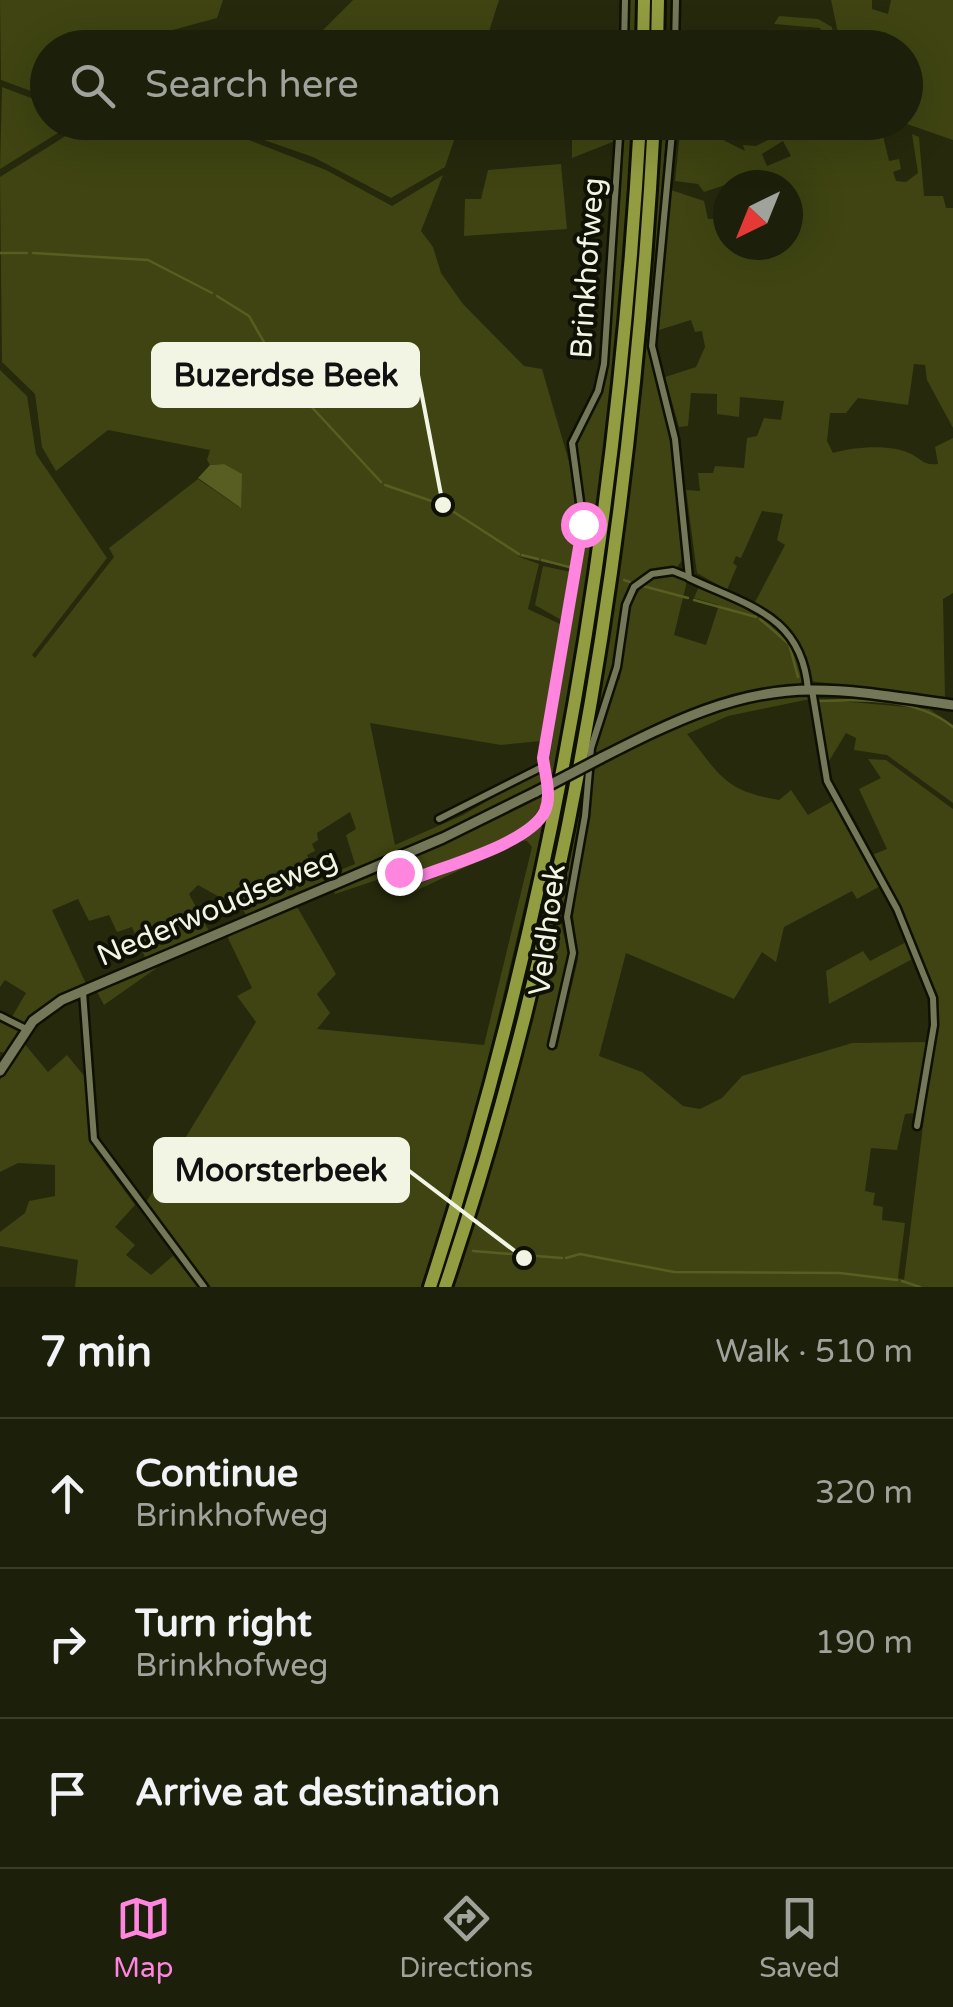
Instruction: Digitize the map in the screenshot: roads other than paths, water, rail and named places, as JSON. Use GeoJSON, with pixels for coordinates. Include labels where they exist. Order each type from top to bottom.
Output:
{"type":"FeatureCollection","features":[{"type":"Feature","properties":{"kind":"highway"},"geometry":{"type":"LineString","coordinates":[[643,30],[644,0]]}},
{"type":"Feature","properties":{"kind":"highway"},"geometry":{"type":"LineString","coordinates":[[657,30],[658,0]]}},
{"type":"Feature","properties":{"kind":"highway"},"geometry":{"type":"LineString","coordinates":[[430,1287],[493,1071],[530,923],[583,656],[619,394],[639,140]]}},
{"type":"Feature","properties":{"kind":"highway"},"geometry":{"type":"LineString","coordinates":[[445,1287],[514,1047],[576,779],[624,468],[652,140]]}},
{"type":"Feature","properties":{"kind":"street"},"geometry":{"type":"LineString","coordinates":[[624,0],[624,30]]}},
{"type":"Feature","properties":{"kind":"street"},"geometry":{"type":"LineString","coordinates":[[675,30],[676,0]]}},
{"type":"Feature","properties":{"kind":"street","name":"Brinkhofweg"},"geometry":{"type":"LineString","coordinates":[[393,859],[402,876],[412,880],[523,834],[544,812],[548,791],[544,766],[583,524],[572,443],[598,391],[604,364],[619,140]]}},
{"type":"Feature","properties":{"kind":"street"},"geometry":{"type":"LineString","coordinates":[[671,140],[652,346],[675,438],[689,578]]}},
{"type":"Feature","properties":{"kind":"street","name":"Veldhoek"},"geometry":{"type":"LineString","coordinates":[[552,1045],[572,954],[567,917],[585,816],[591,748],[617,666],[626,604],[634,588],[652,574],[673,571],[774,618],[790,632],[805,662],[810,690]]}},
{"type":"Feature","properties":{"kind":"street"},"geometry":{"type":"LineString","coordinates":[[810,690],[827,781],[898,910],[933,998],[934,1025],[917,1126]]}},
{"type":"Feature","properties":{"kind":"street","name":"Nederwoudseweg"},"geometry":{"type":"LineString","coordinates":[[0,1072],[26,1029],[46,1009],[393,859],[713,706],[810,690],[953,705]]}},
{"type":"Feature","properties":{"kind":"street"},"geometry":{"type":"LineString","coordinates":[[439,819],[544,766]]}},
{"type":"Feature","properties":{"kind":"street"},"geometry":{"type":"LineString","coordinates":[[83,992],[94,1140],[204,1287]]}},
{"type":"Feature","properties":{"kind":"street"},"geometry":{"type":"LineString","coordinates":[[0,1016],[26,1029]]}},
{"type":"Feature","properties":{"kind":"waterway"},"geometry":{"type":"LineString","coordinates":[[0,253],[27,253]]}},
{"type":"Feature","properties":{"kind":"waterway"},"geometry":{"type":"LineString","coordinates":[[33,253],[148,260],[212,293]]}},
{"type":"Feature","properties":{"kind":"waterway"},"geometry":{"type":"LineString","coordinates":[[217,296],[249,316],[284,377],[381,482]]}},
{"type":"Feature","properties":{"kind":"waterway"},"geometry":{"type":"LineString","coordinates":[[385,485],[443,505],[519,554]]}},
{"type":"Feature","properties":{"kind":"waterway"},"geometry":{"type":"LineString","coordinates":[[522,555],[538,559]]}},
{"type":"Feature","properties":{"kind":"waterway"},"geometry":{"type":"LineString","coordinates":[[542,560],[573,568]]}},
{"type":"Feature","properties":{"kind":"waterway"},"geometry":{"type":"LineString","coordinates":[[624,580],[630,582]]}},
{"type":"Feature","properties":{"kind":"waterway"},"geometry":{"type":"LineString","coordinates":[[643,586],[688,598]]}},
{"type":"Feature","properties":{"kind":"waterway"},"geometry":{"type":"LineString","coordinates":[[694,600],[756,617]]}},
{"type":"Feature","properties":{"kind":"waterway"},"geometry":{"type":"LineString","coordinates":[[760,619],[789,644],[798,677]]}},
{"type":"Feature","properties":{"kind":"waterway"},"geometry":{"type":"LineString","coordinates":[[819,701],[872,701],[907,706],[939,717],[953,727]]}},
{"type":"Feature","properties":{"kind":"waterway"},"geometry":{"type":"LineString","coordinates":[[473,1251],[562,1258]]}},
{"type":"Feature","properties":{"kind":"waterway"},"geometry":{"type":"LineString","coordinates":[[566,1258],[580,1254],[674,1272],[840,1273],[897,1280]]}},
{"type":"Feature","properties":{"kind":"waterway"},"geometry":{"type":"LineString","coordinates":[[902,1281],[920,1287]]}},
{"type":"Feature","properties":{"kind":"place","name":"Buzerdse Beek"},"geometry":{"type":"Point","coordinates":[443,505]}},
{"type":"Feature","properties":{"kind":"place","name":"Moorsterbeek"},"geometry":{"type":"Point","coordinates":[524,1258]}}]}
